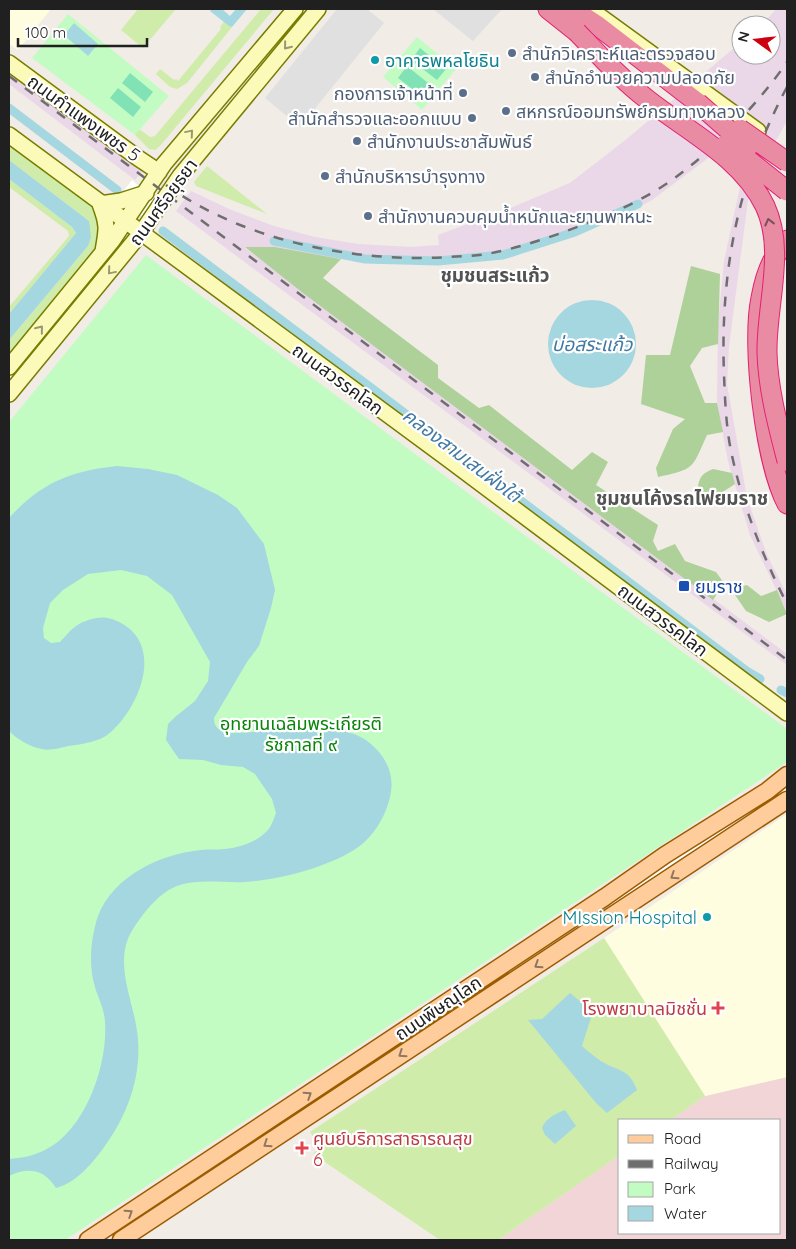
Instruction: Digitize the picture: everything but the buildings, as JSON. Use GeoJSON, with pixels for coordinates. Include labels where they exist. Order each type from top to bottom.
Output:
{"type":"FeatureCollection","features":[{"type":"Feature","properties":{"kind":"highway"},"geometry":{"type":"LineString","coordinates":[[548,9],[711,131],[787,191]]}},
{"type":"Feature","properties":{"kind":"highway"},"geometry":{"type":"LineString","coordinates":[[572,9],[598,26],[698,103],[787,177]]}},
{"type":"Feature","properties":{"kind":"highway"},"geometry":{"type":"LineString","coordinates":[[577,32],[613,71],[630,86],[732,162],[753,186],[765,208],[774,249],[767,326],[767,354],[772,398],[787,461]]}},
{"type":"Feature","properties":{"kind":"highway"},"geometry":{"type":"LineString","coordinates":[[698,103],[746,132],[787,162]]}},
{"type":"Feature","properties":{"kind":"highway"},"geometry":{"type":"LineString","coordinates":[[787,240],[772,262],[761,299],[758,336],[768,435],[777,479],[787,504]]}},
{"type":"Feature","properties":{"kind":"main road","name":"ถนนศรีอยุธยา"},"geometry":{"type":"LineString","coordinates":[[9,366],[126,223],[160,172],[295,9]]}},
{"type":"Feature","properties":{"kind":"main road","name":"ถนนศรีอยุธยา"},"geometry":{"type":"LineString","coordinates":[[9,394],[141,233],[174,184],[318,9]]}},
{"type":"Feature","properties":{"kind":"main road"},"geometry":{"type":"LineString","coordinates":[[537,9],[597,56],[646,89],[787,196]]}},
{"type":"Feature","properties":{"kind":"main road"},"geometry":{"type":"LineString","coordinates":[[590,9],[787,151]]}},
{"type":"Feature","properties":{"kind":"main road","name":"ถนนกำแพงเพชร 5"},"geometry":{"type":"LineString","coordinates":[[9,63],[138,158],[160,172]]}},
{"type":"Feature","properties":{"kind":"main road","name":"ถนนสวรรคโลก"},"geometry":{"type":"LineString","coordinates":[[9,135],[448,459],[787,713]]}},
{"type":"Feature","properties":{"kind":"main road"},"geometry":{"type":"LineString","coordinates":[[751,168],[765,136]]}},
{"type":"Feature","properties":{"kind":"main road"},"geometry":{"type":"LineString","coordinates":[[102,253],[107,230],[106,218],[100,204],[121,201],[146,193]]}},
{"type":"Feature","properties":{"kind":"main road","name":"ถนนพิษณุโลก"},"geometry":{"type":"LineString","coordinates":[[88,1240],[605,897],[665,855],[787,776]]}},
{"type":"Feature","properties":{"kind":"main road"},"geometry":{"type":"LineString","coordinates":[[518,954],[542,946],[557,937],[787,787]]}},
{"type":"Feature","properties":{"kind":"main road","name":"ถนนพิษณุโลก"},"geometry":{"type":"LineString","coordinates":[[121,1240],[787,800]]}},
{"type":"Feature","properties":{"kind":"shaded area"},"geometry":{"type":"Polygon","coordinates":[[[9,9],[51,9],[18,50],[9,44],[9,9]]]}},
{"type":"Feature","properties":{"kind":"shaded area"},"geometry":{"type":"Polygon","coordinates":[[[337,9],[367,9],[384,23],[300,127],[265,98],[337,9]]]}},
{"type":"Feature","properties":{"kind":"shaded area"},"geometry":{"type":"Polygon","coordinates":[[[433,9],[502,9],[473,41],[433,9]]]}},
{"type":"Feature","properties":{"kind":"shaded area"},"geometry":{"type":"Polygon","coordinates":[[[776,9],[787,9],[787,121],[754,179],[748,200],[729,346],[727,384],[747,498],[767,555],[787,595],[787,612],[750,535],[728,461],[717,403],[718,325],[724,261],[740,187],[759,120],[652,200],[618,218],[580,233],[498,257],[444,263],[369,262],[321,256],[275,247],[244,247],[787,654],[787,665],[176,211],[191,191],[229,209],[274,226],[315,237],[358,244],[411,247],[439,245],[438,235],[570,183],[628,138],[731,50],[731,65],[781,65],[781,15],[771,15],[776,9]]]}},
{"type":"Feature","properties":{"kind":"shaded area"},"geometry":{"type":"Polygon","coordinates":[[[9,66],[145,167],[135,180],[9,84],[9,66]]]}},
{"type":"Feature","properties":{"kind":"shaded area","name":"โรงพยาบาลมิชชั่น"},"geometry":{"type":"Polygon","coordinates":[[[787,814],[787,1077],[705,1096],[604,938],[787,814]]]}},
{"type":"Feature","properties":{"kind":"shaded area"},"geometry":{"type":"Polygon","coordinates":[[[787,1077],[787,1240],[498,1240],[618,1156],[618,1234],[781,1234],[781,1119],[671,1119],[705,1096],[787,1077]]]}},
{"type":"Feature","properties":{"kind":"green space"},"geometry":{"type":"Polygon","coordinates":[[[138,9],[176,9],[143,48],[121,30],[138,9]]]}},
{"type":"Feature","properties":{"kind":"green space"},"geometry":{"type":"Polygon","coordinates":[[[261,9],[274,9],[160,146],[155,150],[149,149],[135,135],[139,129],[150,137],[155,136],[261,9]]]}},
{"type":"Feature","properties":{"kind":"green space"},"geometry":{"type":"Polygon","coordinates":[[[68,14],[169,96],[135,135],[32,58],[68,14]]]}},
{"type":"Feature","properties":{"kind":"green space"},"geometry":{"type":"Polygon","coordinates":[[[224,22],[232,27],[187,83],[177,89],[170,87],[156,74],[160,69],[178,81],[221,29],[220,27],[224,22]]]}},
{"type":"Feature","properties":{"kind":"green space"},"geometry":{"type":"Polygon","coordinates":[[[417,37],[456,69],[422,110],[383,77],[417,37]]]}},
{"type":"Feature","properties":{"kind":"green space"},"geometry":{"type":"Polygon","coordinates":[[[420,48],[446,69],[437,80],[411,60],[420,48]]]}},
{"type":"Feature","properties":{"kind":"green space"},"geometry":{"type":"Polygon","coordinates":[[[407,66],[433,87],[424,98],[398,78],[407,66]]]}},
{"type":"Feature","properties":{"kind":"green space"},"geometry":{"type":"Polygon","coordinates":[[[130,73],[153,92],[145,102],[122,83],[130,73]]]}},
{"type":"Feature","properties":{"kind":"green space"},"geometry":{"type":"Polygon","coordinates":[[[118,88],[141,107],[133,117],[110,98],[118,88]]]}},
{"type":"Feature","properties":{"kind":"green space"},"geometry":{"type":"Polygon","coordinates":[[[9,141],[97,207],[103,219],[99,245],[9,355],[9,340],[88,246],[89,221],[9,160],[9,141]]]}},
{"type":"Feature","properties":{"kind":"green space"},"geometry":{"type":"Polygon","coordinates":[[[207,166],[267,214],[196,186],[194,182],[207,166]]]}},
{"type":"Feature","properties":{"kind":"green space"},"geometry":{"type":"Polygon","coordinates":[[[9,179],[72,227],[76,233],[9,314],[9,307],[69,236],[68,231],[9,187],[9,179]]]}},
{"type":"Feature","properties":{"kind":"green space"},"geometry":{"type":"Polygon","coordinates":[[[245,247],[275,247],[341,259],[323,278],[438,365],[438,378],[479,408],[489,405],[572,470],[592,452],[608,462],[596,485],[658,525],[653,541],[658,551],[675,544],[685,561],[716,572],[724,583],[713,600],[303,293],[245,247]]]}},
{"type":"Feature","properties":{"kind":"green space","name":"อุทยานเฉลิมพระเกียรติ รัชกาลที่ ๙"},"geometry":{"type":"Polygon","coordinates":[[[146,255],[787,729],[787,762],[65,1240],[9,1240],[9,422],[146,255]]]}},
{"type":"Feature","properties":{"kind":"green space"},"geometry":{"type":"Polygon","coordinates":[[[691,266],[720,274],[718,344],[702,348],[690,366],[705,403],[717,403],[723,432],[707,435],[695,461],[686,469],[658,477],[656,468],[673,429],[685,419],[641,404],[646,355],[670,355],[691,266]]]}},
{"type":"Feature","properties":{"kind":"green space"},"geometry":{"type":"Polygon","coordinates":[[[713,469],[732,473],[735,484],[715,497],[706,497],[698,486],[702,475],[713,469]]]}},
{"type":"Feature","properties":{"kind":"green space"},"geometry":{"type":"Polygon","coordinates":[[[747,585],[761,596],[777,590],[787,614],[769,622],[746,611],[731,589],[747,585]]]}},
{"type":"Feature","properties":{"kind":"green space"},"geometry":{"type":"Polygon","coordinates":[[[604,938],[705,1096],[671,1119],[618,1119],[618,1156],[498,1240],[440,1240],[313,1154],[320,1147],[310,1132],[604,938]]]}},
{"type":"Feature","properties":{"kind":"water"},"geometry":{"type":"Polygon","coordinates":[[[212,9],[222,9],[230,16],[236,9],[247,9],[232,27],[210,11],[212,9]]]}},
{"type":"Feature","properties":{"kind":"water"},"geometry":{"type":"Polygon","coordinates":[[[74,23],[98,44],[88,56],[64,35],[74,23]]]}},
{"type":"Feature","properties":{"kind":"water"},"geometry":{"type":"Polygon","coordinates":[[[9,160],[89,221],[91,237],[88,246],[9,340],[9,314],[76,233],[72,227],[9,179],[9,160]]]}},
{"type":"Feature","properties":{"kind":"water","name":"บ่อสระแก้ว"},"geometry":{"type":"Polygon","coordinates":[[[592,300],[609,304],[623,313],[632,327],[636,344],[632,361],[623,375],[609,384],[592,388],[575,384],[561,375],[552,361],[548,344],[552,327],[561,313],[575,304],[592,300]]]}},
{"type":"Feature","properties":{"kind":"water"},"geometry":{"type":"Polygon","coordinates":[[[117,466],[148,469],[177,475],[218,495],[237,508],[264,544],[275,590],[271,608],[259,646],[247,662],[214,718],[216,726],[228,733],[309,728],[354,734],[369,743],[382,756],[389,769],[392,782],[386,810],[373,833],[359,847],[342,856],[315,868],[272,879],[245,882],[187,883],[166,892],[147,909],[133,929],[127,942],[124,956],[126,984],[138,1040],[137,1070],[130,1098],[111,1138],[98,1156],[76,1178],[56,1188],[41,1173],[23,1171],[9,1176],[9,1159],[36,1154],[59,1141],[72,1128],[82,1113],[98,1077],[103,1058],[105,1018],[93,978],[91,951],[98,916],[105,902],[127,878],[155,862],[186,852],[230,848],[242,846],[253,841],[268,830],[276,813],[272,799],[255,774],[243,767],[221,765],[203,760],[179,759],[166,740],[168,724],[195,701],[208,681],[210,662],[172,595],[147,576],[121,570],[88,574],[63,590],[50,603],[43,628],[44,638],[51,643],[60,642],[76,626],[94,618],[112,619],[129,628],[139,641],[144,655],[144,672],[140,689],[122,720],[111,732],[97,740],[45,750],[28,745],[9,731],[9,518],[33,496],[57,481],[85,471],[117,466]]]}},
{"type":"Feature","properties":{"kind":"water"},"geometry":{"type":"Polygon","coordinates":[[[570,993],[581,1002],[594,1008],[582,1046],[601,1061],[626,1073],[632,1079],[637,1090],[607,1113],[596,1103],[528,1020],[542,1019],[570,993]]]}},
{"type":"Feature","properties":{"kind":"water"},"geometry":{"type":"Polygon","coordinates":[[[565,1110],[576,1126],[555,1144],[545,1135],[542,1128],[548,1119],[565,1110]]]}},
{"type":"Feature","properties":{"kind":"pier"},"geometry":{"type":"Polygon","coordinates":[[[132,180],[167,211],[156,227],[119,197],[132,180]]]}},
{"type":"Feature","properties":{"kind":"pier"},"geometry":{"type":"Polygon","coordinates":[[[787,782],[787,793],[612,910],[606,900],[787,782]]]}},
{"type":"Feature","properties":{"kind":"waterway","name":"คลองสามเสนฝั่งใต้"},"geometry":{"type":"LineString","coordinates":[[9,108],[117,190]]}},
{"type":"Feature","properties":{"kind":"waterway"},"geometry":{"type":"LineString","coordinates":[[274,241],[365,259],[438,261],[503,255],[575,232],[638,204]]}},
{"type":"Feature","properties":{"kind":"waterway","name":"คลองสามเสนฝั่งใต้"},"geometry":{"type":"LineString","coordinates":[[163,231],[748,672],[760,679]]}},
{"type":"Feature","properties":{"kind":"waterway"},"geometry":{"type":"LineString","coordinates":[[781,690],[787,693]]}},
{"type":"Feature","properties":{"kind":"railway"},"geometry":{"type":"LineString","coordinates":[[166,185],[230,221],[265,234],[339,252],[413,258],[487,254],[528,244],[582,225],[625,207],[663,186],[688,168],[719,141],[763,94],[787,62]]}},
{"type":"Feature","properties":{"kind":"railway"},"geometry":{"type":"LineString","coordinates":[[9,76],[787,660]]}},
{"type":"Feature","properties":{"kind":"railway"},"geometry":{"type":"LineString","coordinates":[[787,87],[770,122],[744,191],[729,262],[725,299],[724,337],[724,375],[731,451],[754,529],[769,567],[787,604]]}},
{"type":"Feature","properties":{"kind":"place","name":"สำนักวิเคราะห์และตรวจสอบ"},"geometry":{"type":"Point","coordinates":[512,53]}},
{"type":"Feature","properties":{"kind":"place","name":"อาคารพหลโยธิน"},"geometry":{"type":"Point","coordinates":[375,60]}},
{"type":"Feature","properties":{"kind":"place","name":"สำนักอำนวยความปลอดภัย"},"geometry":{"type":"Point","coordinates":[535,77]}},
{"type":"Feature","properties":{"kind":"place","name":"กองการเจ้าหน้าที่"},"geometry":{"type":"Point","coordinates":[463,93]}},
{"type":"Feature","properties":{"kind":"place","name":"สหกรณ์ออมทรัพย์กรมทางหลวง"},"geometry":{"type":"Point","coordinates":[506,111]}},
{"type":"Feature","properties":{"kind":"place","name":"สำนักสำรวจและออกแบบ"},"geometry":{"type":"Point","coordinates":[472,118]}},
{"type":"Feature","properties":{"kind":"place","name":"สำนักงานประชาสัมพันธ์"},"geometry":{"type":"Point","coordinates":[357,141]}},
{"type":"Feature","properties":{"kind":"place","name":"สำนักบริหารบำรุงทาง"},"geometry":{"type":"Point","coordinates":[325,176]}},
{"type":"Feature","properties":{"kind":"place","name":"สำนักงานควบคุมน้ำหนักและยานพาหนะ"},"geometry":{"type":"Point","coordinates":[368,216]}},
{"type":"Feature","properties":{"kind":"place","name":"ยมราช"},"geometry":{"type":"Point","coordinates":[684,586]}},
{"type":"Feature","properties":{"kind":"place","name":"MIssion Hospital"},"geometry":{"type":"Point","coordinates":[707,917]}},
{"type":"Feature","properties":{"kind":"place","name":"โรงพยาบาลมิชชั่น"},"geometry":{"type":"Point","coordinates":[718,1008]}},
{"type":"Feature","properties":{"kind":"place","name":"ศูนย์บริการสาธารณสุข 6"},"geometry":{"type":"Point","coordinates":[302,1148]}},
{"type":"Feature","properties":{"kind":"district","name":"ชุมชนสระแก้ว"},"geometry":{"type":"Point","coordinates":[495,275]}},
{"type":"Feature","properties":{"kind":"district","name":"ชุมชนโค้งรถไฟยมราช"},"geometry":{"type":"Point","coordinates":[682,498]}}]}
